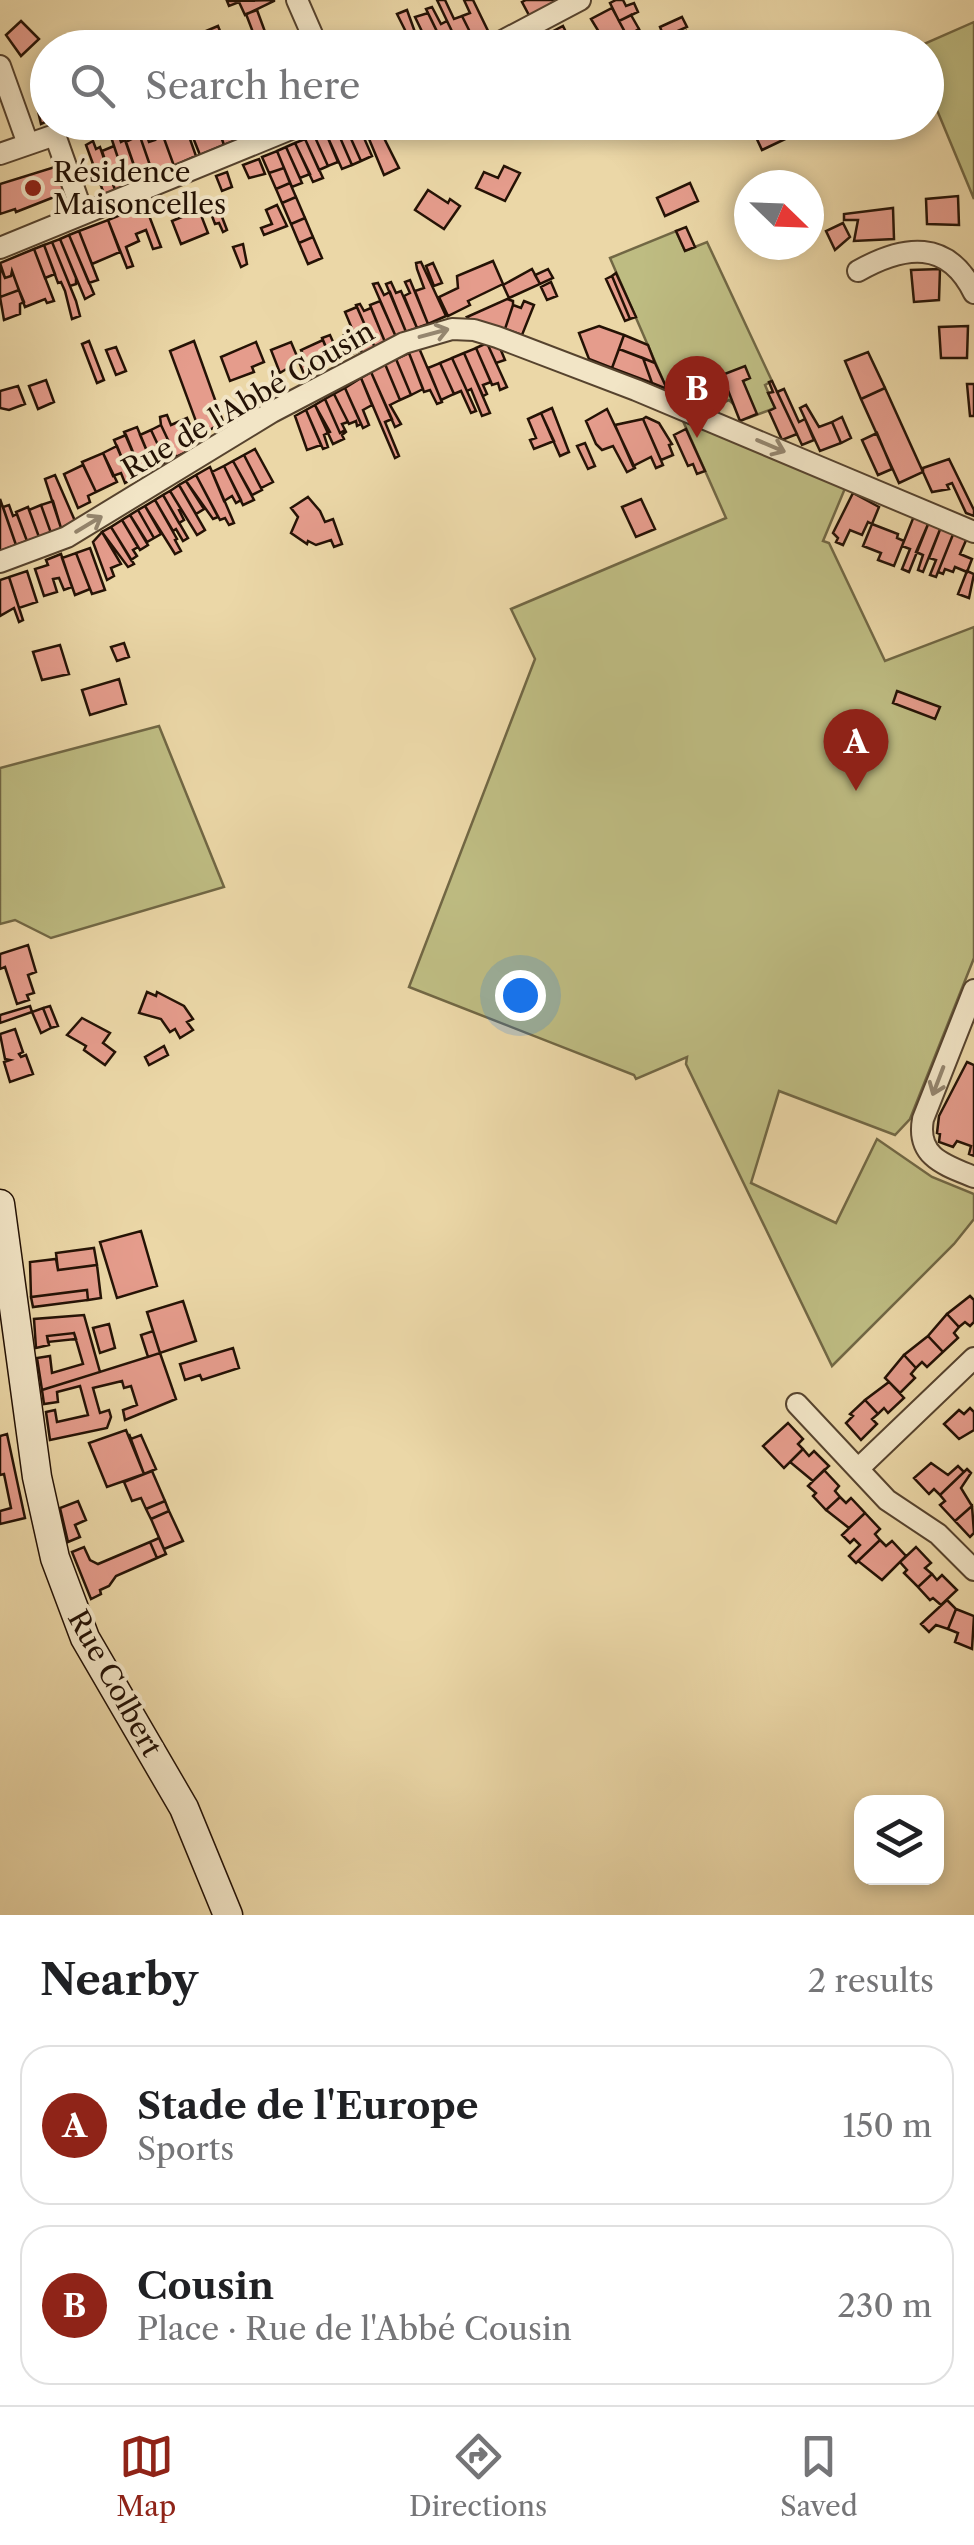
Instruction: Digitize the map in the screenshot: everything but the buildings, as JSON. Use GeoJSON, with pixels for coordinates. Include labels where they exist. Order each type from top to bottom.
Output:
{"type":"FeatureCollection","features":[{"type":"Feature","properties":{"kind":"main road","name":"Rue Colbert"},"geometry":{"type":"LineString","coordinates":[[0,1204],[37,1477],[55,1558],[85,1638],[176,1793],[228,1915]]}},
{"type":"Feature","properties":{"kind":"street"},"geometry":{"type":"LineString","coordinates":[[297,0],[310,30]]}},
{"type":"Feature","properties":{"kind":"street"},"geometry":{"type":"LineString","coordinates":[[523,30],[580,0]]}},
{"type":"Feature","properties":{"kind":"street"},"geometry":{"type":"LineString","coordinates":[[0,66],[28,144]]}},
{"type":"Feature","properties":{"kind":"street"},"geometry":{"type":"LineString","coordinates":[[0,154],[40,140]]}},
{"type":"Feature","properties":{"kind":"street"},"geometry":{"type":"LineString","coordinates":[[57,140],[84,214]]}},
{"type":"Feature","properties":{"kind":"street"},"geometry":{"type":"LineString","coordinates":[[0,248],[264,140]]}},
{"type":"Feature","properties":{"kind":"street"},"geometry":{"type":"LineString","coordinates":[[858,270],[896,254],[930,252],[954,262],[974,293]]}},
{"type":"Feature","properties":{"kind":"street","name":"Rue de l'Abbé Cousin"},"geometry":{"type":"LineString","coordinates":[[0,562],[68,537],[346,371],[419,337],[452,328],[485,333],[636,390],[974,532]]}},
{"type":"Feature","properties":{"kind":"street"},"geometry":{"type":"LineString","coordinates":[[974,990],[921,1128],[922,1141],[931,1157],[974,1176]]}},
{"type":"Feature","properties":{"kind":"street"},"geometry":{"type":"LineString","coordinates":[[858,1469],[974,1358]]}},
{"type":"Feature","properties":{"kind":"street"},"geometry":{"type":"LineString","coordinates":[[796,1404],[887,1500],[938,1534],[974,1570]]}},
{"type":"Feature","properties":{"kind":"shaded area"},"geometry":{"type":"Polygon","coordinates":[[[974,22],[974,199],[944,127],[944,35],[974,22]]]}},
{"type":"Feature","properties":{"kind":"shaded area"},"geometry":{"type":"Polygon","coordinates":[[[676,231],[685,251],[707,242],[772,381],[765,385],[775,408],[748,418],[729,400],[716,412],[669,394],[610,258],[676,231]]]}},
{"type":"Feature","properties":{"kind":"shaded area"},"geometry":{"type":"Polygon","coordinates":[[[683,421],[846,486],[823,541],[829,543],[885,661],[974,627],[974,958],[910,1119],[895,1135],[779,1091],[751,1183],[836,1223],[877,1139],[932,1177],[974,1194],[974,1219],[954,1244],[832,1366],[686,1064],[687,1057],[636,1079],[409,987],[535,659],[511,609],[726,518],[683,421]]]}},
{"type":"Feature","properties":{"kind":"shaded area"},"geometry":{"type":"Polygon","coordinates":[[[159,726],[224,887],[51,938],[15,920],[0,924],[0,768],[159,726]]]}},
{"type":"Feature","properties":{"kind":"place","name":"Résidence Maisoncelles"},"geometry":{"type":"Point","coordinates":[33,188]}},
{"type":"Feature","properties":{"kind":"place","name":"Cousin"},"geometry":{"type":"Point","coordinates":[697,438]}},
{"type":"Feature","properties":{"kind":"place","name":"Stade de l'Europe"},"geometry":{"type":"Point","coordinates":[856,791]}}]}
